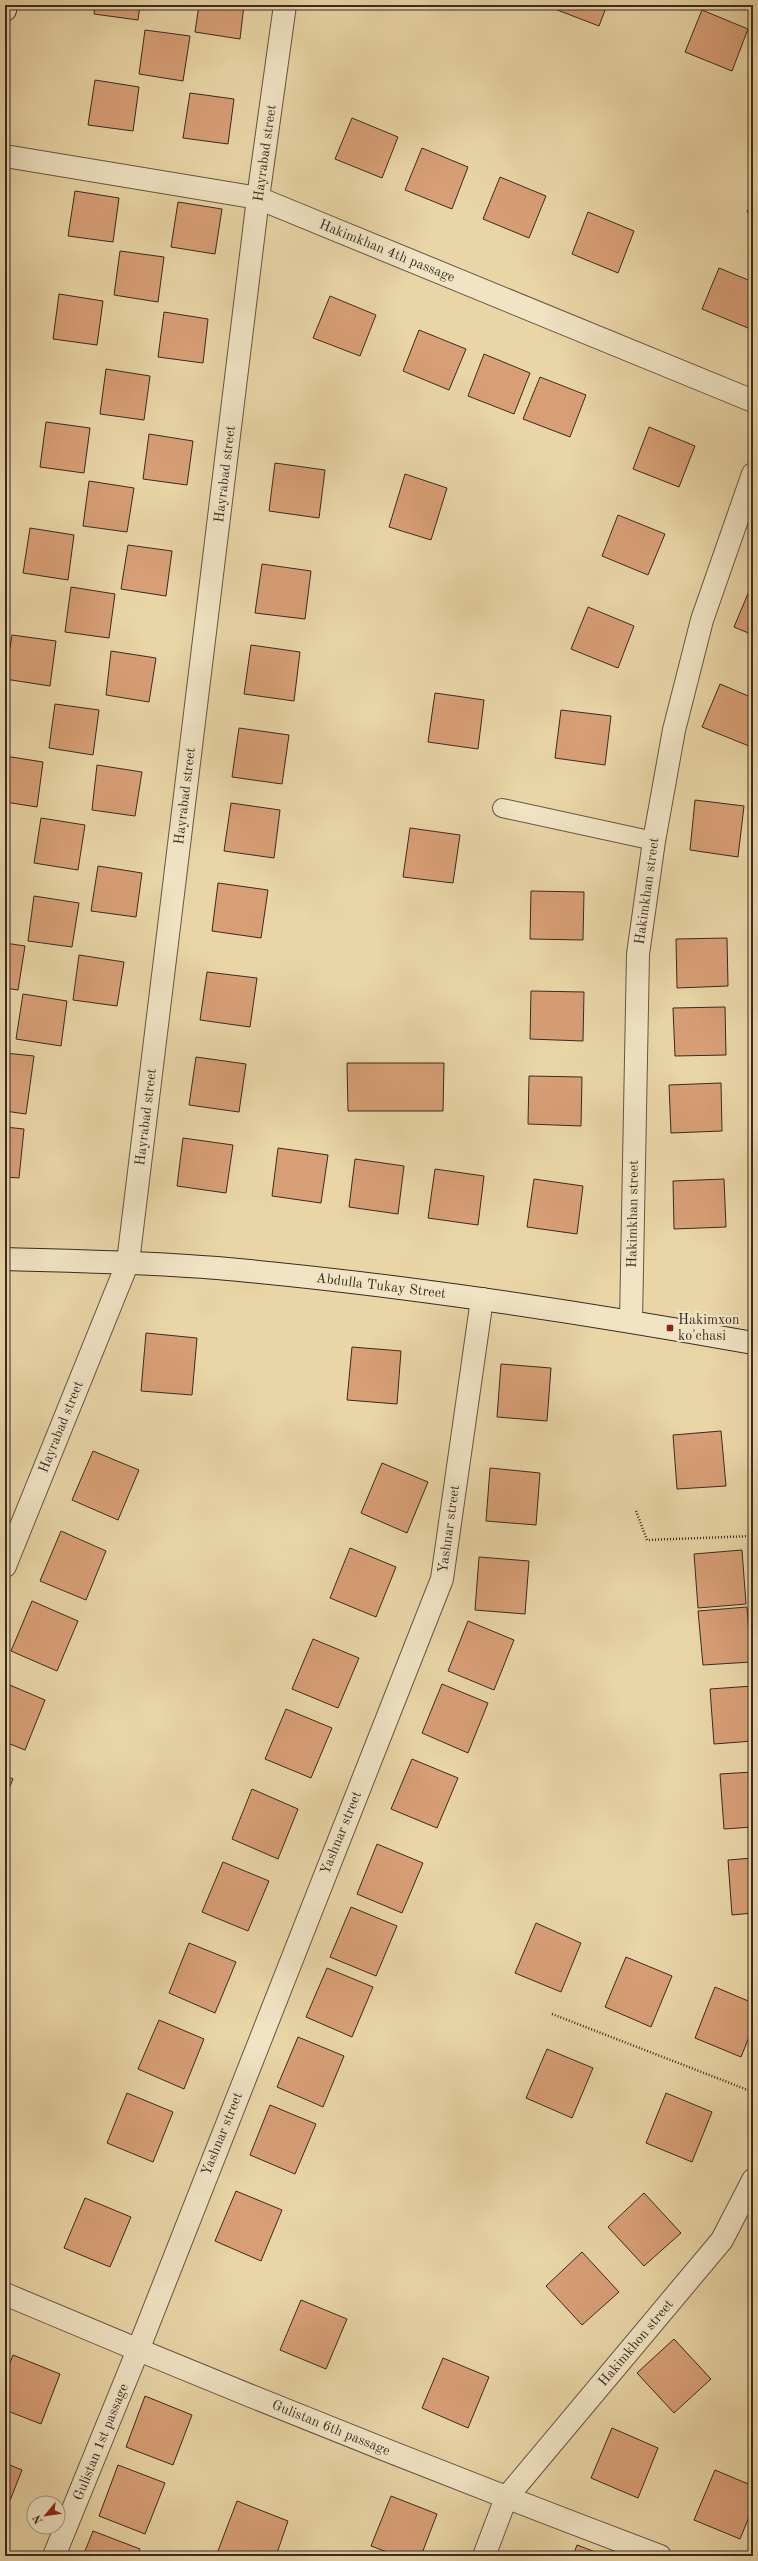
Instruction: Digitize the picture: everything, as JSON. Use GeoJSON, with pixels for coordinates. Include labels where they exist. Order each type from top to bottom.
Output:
{"type":"FeatureCollection","features":[{"type":"Feature","properties":{"kind":"street"},"geometry":{"type":"LineString","coordinates":[[5,10],[6,5]]}},
{"type":"Feature","properties":{"kind":"street","name":"Hayrabad street"},"geometry":{"type":"LineString","coordinates":[[5,1566],[128,1262],[258,198],[285,5]]}},
{"type":"Feature","properties":{"kind":"street","name":"Hakimkhаn 4th passage"},"geometry":{"type":"LineString","coordinates":[[5,156],[258,198],[753,401]]}},
{"type":"Feature","properties":{"kind":"street","name":"Hakimkhаn street"},"geometry":{"type":"LineString","coordinates":[[631,1321],[638,954],[654,841],[674,730],[702,620],[753,474]]}},
{"type":"Feature","properties":{"kind":"street","name":"Abdulla Tukay Street"},"geometry":{"type":"LineString","coordinates":[[5,1259],[128,1262],[298,1276],[482,1299],[631,1321],[753,1343]]}},
{"type":"Feature","properties":{"kind":"street","name":"Yashnar street"},"geometry":{"type":"LineString","coordinates":[[138,2350],[442,1579],[482,1299]]}},
{"type":"Feature","properties":{"kind":"street","name":"Hakimkhon street"},"geometry":{"type":"LineString","coordinates":[[484,2556],[506,2498],[722,2240],[753,2180]]}},
{"type":"Feature","properties":{"kind":"street","name":"Gulistan 6th passage"},"geometry":{"type":"LineString","coordinates":[[5,2294],[138,2350],[506,2498],[660,2556]]}},
{"type":"Feature","properties":{"kind":"street","name":"Gulistan 1st passage"},"geometry":{"type":"LineString","coordinates":[[54,2556],[138,2350]]}},
{"type":"Feature","properties":{"kind":"lane"},"geometry":{"type":"LineString","coordinates":[[502,808],[654,841]]}},
{"type":"Feature","properties":{"kind":"path"},"geometry":{"type":"LineString","coordinates":[[636,1511],[647,1540],[753,1536]]}},
{"type":"Feature","properties":{"kind":"path"},"geometry":{"type":"LineString","coordinates":[[552,2014],[753,2092]]}},
{"type":"Feature","properties":{"kind":"building"},"geometry":{"type":"Polygon","coordinates":[[[95,5],[140,5],[138,20],[94,14],[95,5]]]}},
{"type":"Feature","properties":{"kind":"building"},"geometry":{"type":"Polygon","coordinates":[[[199,5],[244,5],[240,39],[195,32],[199,5]]]}},
{"type":"Feature","properties":{"kind":"building"},"geometry":{"type":"Polygon","coordinates":[[[553,5],[607,5],[599,26],[552,8],[553,5]]]}},
{"type":"Feature","properties":{"kind":"building"},"geometry":{"type":"Polygon","coordinates":[[[702,10],[748,29],[732,71],[685,52],[702,10]]]}},
{"type":"Feature","properties":{"kind":"building"},"geometry":{"type":"Polygon","coordinates":[[[145,30],[190,36],[183,81],[139,74],[145,30]]]}},
{"type":"Feature","properties":{"kind":"building"},"geometry":{"type":"Polygon","coordinates":[[[95,80],[139,87],[133,131],[88,125],[95,80]]]}},
{"type":"Feature","properties":{"kind":"building"},"geometry":{"type":"Polygon","coordinates":[[[190,93],[234,99],[228,144],[183,138],[190,93]]]}},
{"type":"Feature","properties":{"kind":"building"},"geometry":{"type":"Polygon","coordinates":[[[352,118],[398,137],[382,178],[335,159],[352,118]]]}},
{"type":"Feature","properties":{"kind":"building"},"geometry":{"type":"Polygon","coordinates":[[[422,148],[468,167],[452,209],[405,190],[422,148]]]}},
{"type":"Feature","properties":{"kind":"building"},"geometry":{"type":"Polygon","coordinates":[[[500,177],[546,196],[529,238],[483,219],[500,177]]]}},
{"type":"Feature","properties":{"kind":"building"},"geometry":{"type":"Polygon","coordinates":[[[75,191],[119,198],[113,242],[68,236],[75,191]]]}},
{"type":"Feature","properties":{"kind":"building"},"geometry":{"type":"Polygon","coordinates":[[[753,198],[753,215],[747,212],[753,198]]]}},
{"type":"Feature","properties":{"kind":"building"},"geometry":{"type":"Polygon","coordinates":[[[178,202],[222,209],[215,254],[171,247],[178,202]]]}},
{"type":"Feature","properties":{"kind":"building"},"geometry":{"type":"Polygon","coordinates":[[[588,212],[634,231],[618,273],[572,254],[588,212]]]}},
{"type":"Feature","properties":{"kind":"building"},"geometry":{"type":"Polygon","coordinates":[[[120,251],[164,257],[158,302],[114,295],[120,251]]]}},
{"type":"Feature","properties":{"kind":"building"},"geometry":{"type":"Polygon","coordinates":[[[719,268],[753,282],[753,317],[748,328],[702,309],[719,268]]]}},
{"type":"Feature","properties":{"kind":"building"},"geometry":{"type":"Polygon","coordinates":[[[59,294],[103,301],[97,345],[53,339],[59,294]]]}},
{"type":"Feature","properties":{"kind":"building"},"geometry":{"type":"Polygon","coordinates":[[[330,296],[376,315],[360,356],[313,338],[330,296]]]}},
{"type":"Feature","properties":{"kind":"building"},"geometry":{"type":"Polygon","coordinates":[[[164,312],[208,319],[203,363],[158,357],[164,312]]]}},
{"type":"Feature","properties":{"kind":"building"},"geometry":{"type":"Polygon","coordinates":[[[419,330],[466,349],[449,390],[403,371],[419,330]]]}},
{"type":"Feature","properties":{"kind":"building"},"geometry":{"type":"Polygon","coordinates":[[[484,354],[530,373],[514,414],[468,396],[484,354]]]}},
{"type":"Feature","properties":{"kind":"building"},"geometry":{"type":"Polygon","coordinates":[[[106,369],[150,376],[144,420],[100,414],[106,369]]]}},
{"type":"Feature","properties":{"kind":"building"},"geometry":{"type":"Polygon","coordinates":[[[540,377],[586,395],[570,437],[523,419],[540,377]]]}},
{"type":"Feature","properties":{"kind":"building"},"geometry":{"type":"Polygon","coordinates":[[[46,422],[90,428],[84,473],[40,467],[46,422]]]}},
{"type":"Feature","properties":{"kind":"building"},"geometry":{"type":"Polygon","coordinates":[[[649,427],[695,446],[679,487],[633,469],[649,427]]]}},
{"type":"Feature","properties":{"kind":"building"},"geometry":{"type":"Polygon","coordinates":[[[149,434],[193,441],[187,485],[143,479],[149,434]]]}},
{"type":"Feature","properties":{"kind":"building"},"geometry":{"type":"Polygon","coordinates":[[[275,463],[325,470],[319,518],[269,511],[275,463]]]}},
{"type":"Feature","properties":{"kind":"building"},"geometry":{"type":"Polygon","coordinates":[[[405,474],[447,488],[431,540],[389,527],[405,474]]]}},
{"type":"Feature","properties":{"kind":"building"},"geometry":{"type":"Polygon","coordinates":[[[89,481],[134,488],[127,532],[83,526],[89,481]]]}},
{"type":"Feature","properties":{"kind":"building"},"geometry":{"type":"Polygon","coordinates":[[[618,515],[665,534],[648,575],[602,556],[618,515]]]}},
{"type":"Feature","properties":{"kind":"building"},"geometry":{"type":"Polygon","coordinates":[[[30,528],[74,535],[68,580],[23,573],[30,528]]]}},
{"type":"Feature","properties":{"kind":"building"},"geometry":{"type":"Polygon","coordinates":[[[128,545],[172,551],[166,596],[121,589],[128,545]]]}},
{"type":"Feature","properties":{"kind":"building"},"geometry":{"type":"Polygon","coordinates":[[[262,564],[311,571],[305,619],[255,613],[262,564]]]}},
{"type":"Feature","properties":{"kind":"building"},"geometry":{"type":"Polygon","coordinates":[[[752,584],[753,585],[753,635],[734,627],[752,584]]]}},
{"type":"Feature","properties":{"kind":"building"},"geometry":{"type":"Polygon","coordinates":[[[71,587],[115,594],[109,638],[65,632],[71,587]]]}},
{"type":"Feature","properties":{"kind":"building"},"geometry":{"type":"Polygon","coordinates":[[[588,607],[634,626],[618,668],[571,649],[588,607]]]}},
{"type":"Feature","properties":{"kind":"building"},"geometry":{"type":"Polygon","coordinates":[[[12,635],[56,641],[50,686],[5,679],[12,635]]]}},
{"type":"Feature","properties":{"kind":"building"},"geometry":{"type":"Polygon","coordinates":[[[251,645],[300,652],[294,701],[244,694],[251,645]]]}},
{"type":"Feature","properties":{"kind":"building"},"geometry":{"type":"Polygon","coordinates":[[[111,651],[156,658],[149,702],[106,695],[111,651]]]}},
{"type":"Feature","properties":{"kind":"building"},"geometry":{"type":"Polygon","coordinates":[[[720,684],[753,698],[753,736],[749,746],[702,727],[720,684]]]}},
{"type":"Feature","properties":{"kind":"building"},"geometry":{"type":"Polygon","coordinates":[[[435,693],[484,700],[478,749],[428,742],[435,693]]]}},
{"type":"Feature","properties":{"kind":"building"},"geometry":{"type":"Polygon","coordinates":[[[55,704],[99,710],[93,755],[49,748],[55,704]]]}},
{"type":"Feature","properties":{"kind":"building"},"geometry":{"type":"Polygon","coordinates":[[[561,710],[611,716],[605,765],[555,758],[561,710]]]}},
{"type":"Feature","properties":{"kind":"building"},"geometry":{"type":"Polygon","coordinates":[[[239,728],[289,735],[282,784],[232,777],[239,728]]]}},
{"type":"Feature","properties":{"kind":"building"},"geometry":{"type":"Polygon","coordinates":[[[5,756],[43,762],[37,807],[5,802],[5,756]]]}},
{"type":"Feature","properties":{"kind":"building"},"geometry":{"type":"Polygon","coordinates":[[[97,765],[142,772],[135,816],[92,810],[97,765]]]}},
{"type":"Feature","properties":{"kind":"building"},"geometry":{"type":"Polygon","coordinates":[[[695,800],[744,806],[738,857],[690,850],[695,800]]]}},
{"type":"Feature","properties":{"kind":"building"},"geometry":{"type":"Polygon","coordinates":[[[231,803],[280,810],[274,858],[224,851],[231,803]]]}},
{"type":"Feature","properties":{"kind":"building"},"geometry":{"type":"Polygon","coordinates":[[[41,818],[85,825],[78,870],[34,863],[41,818]]]}},
{"type":"Feature","properties":{"kind":"building"},"geometry":{"type":"Polygon","coordinates":[[[410,828],[460,835],[453,883],[403,877],[410,828]]]}},
{"type":"Feature","properties":{"kind":"building"},"geometry":{"type":"Polygon","coordinates":[[[98,866],[142,873],[136,917],[91,911],[98,866]]]}},
{"type":"Feature","properties":{"kind":"building"},"geometry":{"type":"Polygon","coordinates":[[[218,883],[268,890],[261,938],[212,931],[218,883]]]}},
{"type":"Feature","properties":{"kind":"building"},"geometry":{"type":"Polygon","coordinates":[[[531,891],[584,892],[583,940],[530,939],[531,891]]]}},
{"type":"Feature","properties":{"kind":"building"},"geometry":{"type":"Polygon","coordinates":[[[34,896],[79,903],[72,947],[28,941],[34,896]]]}},
{"type":"Feature","properties":{"kind":"building"},"geometry":{"type":"Polygon","coordinates":[[[727,938],[728,986],[677,988],[676,939],[727,938]]]}},
{"type":"Feature","properties":{"kind":"building"},"geometry":{"type":"Polygon","coordinates":[[[5,943],[25,946],[18,990],[5,988],[5,943]]]}},
{"type":"Feature","properties":{"kind":"building"},"geometry":{"type":"Polygon","coordinates":[[[79,955],[124,962],[117,1006],[73,1000],[79,955]]]}},
{"type":"Feature","properties":{"kind":"building"},"geometry":{"type":"Polygon","coordinates":[[[207,972],[257,978],[250,1027],[200,1020],[207,972]]]}},
{"type":"Feature","properties":{"kind":"building"},"geometry":{"type":"Polygon","coordinates":[[[531,991],[584,992],[583,1041],[530,1039],[531,991]]]}},
{"type":"Feature","properties":{"kind":"building"},"geometry":{"type":"Polygon","coordinates":[[[23,994],[67,1001],[61,1046],[16,1039],[23,994]]]}},
{"type":"Feature","properties":{"kind":"building"},"geometry":{"type":"Polygon","coordinates":[[[725,1007],[726,1055],[675,1056],[673,1008],[725,1007]]]}},
{"type":"Feature","properties":{"kind":"building"},"geometry":{"type":"Polygon","coordinates":[[[5,1053],[34,1056],[26,1114],[5,1111],[5,1053]]]}},
{"type":"Feature","properties":{"kind":"building"},"geometry":{"type":"Polygon","coordinates":[[[196,1057],[246,1064],[239,1112],[189,1105],[196,1057]]]}},
{"type":"Feature","properties":{"kind":"building"},"geometry":{"type":"Polygon","coordinates":[[[347,1063],[444,1063],[443,1111],[348,1111],[347,1063]]]}},
{"type":"Feature","properties":{"kind":"building"},"geometry":{"type":"Polygon","coordinates":[[[529,1076],[582,1077],[581,1126],[528,1124],[529,1076]]]}},
{"type":"Feature","properties":{"kind":"building"},"geometry":{"type":"Polygon","coordinates":[[[721,1083],[722,1131],[671,1133],[669,1085],[721,1083]]]}},
{"type":"Feature","properties":{"kind":"building"},"geometry":{"type":"Polygon","coordinates":[[[5,1127],[24,1129],[19,1178],[5,1177],[5,1127]]]}},
{"type":"Feature","properties":{"kind":"building"},"geometry":{"type":"Polygon","coordinates":[[[183,1138],[233,1145],[226,1193],[177,1186],[183,1138]]]}},
{"type":"Feature","properties":{"kind":"building"},"geometry":{"type":"Polygon","coordinates":[[[278,1148],[328,1155],[321,1203],[272,1196],[278,1148]]]}},
{"type":"Feature","properties":{"kind":"building"},"geometry":{"type":"Polygon","coordinates":[[[355,1159],[404,1166],[398,1214],[349,1207],[355,1159]]]}},
{"type":"Feature","properties":{"kind":"building"},"geometry":{"type":"Polygon","coordinates":[[[435,1169],[484,1176],[478,1225],[428,1218],[435,1169]]]}},
{"type":"Feature","properties":{"kind":"building"},"geometry":{"type":"Polygon","coordinates":[[[534,1179],[583,1186],[577,1234],[527,1227],[534,1179]]]}},
{"type":"Feature","properties":{"kind":"building"},"geometry":{"type":"Polygon","coordinates":[[[724,1179],[726,1227],[674,1229],[673,1181],[724,1179]]]}},
{"type":"Feature","properties":{"kind":"building"},"geometry":{"type":"Polygon","coordinates":[[[146,1333],[197,1338],[192,1395],[141,1391],[146,1333]]]}},
{"type":"Feature","properties":{"kind":"building"},"geometry":{"type":"Polygon","coordinates":[[[352,1347],[401,1351],[397,1404],[347,1400],[352,1347]]]}},
{"type":"Feature","properties":{"kind":"building"},"geometry":{"type":"Polygon","coordinates":[[[501,1364],[551,1368],[547,1421],[497,1417],[501,1364]]]}},
{"type":"Feature","properties":{"kind":"building"},"geometry":{"type":"Polygon","coordinates":[[[721,1431],[726,1486],[677,1489],[673,1435],[721,1431]]]}},
{"type":"Feature","properties":{"kind":"building"},"geometry":{"type":"Polygon","coordinates":[[[93,1451],[139,1470],[118,1520],[72,1500],[93,1451]]]}},
{"type":"Feature","properties":{"kind":"building"},"geometry":{"type":"Polygon","coordinates":[[[382,1463],[428,1482],[407,1533],[361,1513],[382,1463]]]}},
{"type":"Feature","properties":{"kind":"building"},"geometry":{"type":"Polygon","coordinates":[[[490,1468],[540,1473],[536,1525],[486,1521],[490,1468]]]}},
{"type":"Feature","properties":{"kind":"building"},"geometry":{"type":"Polygon","coordinates":[[[61,1531],[106,1551],[86,1600],[40,1581],[61,1531]]]}},
{"type":"Feature","properties":{"kind":"building"},"geometry":{"type":"Polygon","coordinates":[[[350,1548],[396,1567],[376,1617],[330,1598],[350,1548]]]}},
{"type":"Feature","properties":{"kind":"building"},"geometry":{"type":"Polygon","coordinates":[[[742,1550],[746,1604],[698,1608],[694,1554],[742,1550]]]}},
{"type":"Feature","properties":{"kind":"building"},"geometry":{"type":"Polygon","coordinates":[[[479,1557],[529,1561],[525,1614],[475,1610],[479,1557]]]}},
{"type":"Feature","properties":{"kind":"building"},"geometry":{"type":"Polygon","coordinates":[[[32,1601],[78,1621],[57,1671],[11,1651],[32,1601]]]}},
{"type":"Feature","properties":{"kind":"building"},"geometry":{"type":"Polygon","coordinates":[[[747,1607],[751,1662],[703,1665],[698,1611],[747,1607]]]}},
{"type":"Feature","properties":{"kind":"building"},"geometry":{"type":"Polygon","coordinates":[[[468,1621],[514,1640],[494,1690],[448,1671],[468,1621]]]}},
{"type":"Feature","properties":{"kind":"building"},"geometry":{"type":"Polygon","coordinates":[[[313,1639],[359,1658],[338,1708],[292,1689],[313,1639]]]}},
{"type":"Feature","properties":{"kind":"building"},"geometry":{"type":"Polygon","coordinates":[[[5,1683],[45,1700],[25,1750],[5,1742],[5,1683]]]}},
{"type":"Feature","properties":{"kind":"building"},"geometry":{"type":"Polygon","coordinates":[[[442,1684],[488,1703],[468,1753],[422,1733],[442,1684]]]}},
{"type":"Feature","properties":{"kind":"building"},"geometry":{"type":"Polygon","coordinates":[[[753,1686],[753,1741],[714,1744],[710,1689],[753,1686]]]}},
{"type":"Feature","properties":{"kind":"building"},"geometry":{"type":"Polygon","coordinates":[[[286,1709],[332,1728],[311,1778],[265,1759],[286,1709]]]}},
{"type":"Feature","properties":{"kind":"building"},"geometry":{"type":"Polygon","coordinates":[[[412,1759],[458,1778],[437,1828],[391,1809],[412,1759]]]}},
{"type":"Feature","properties":{"kind":"building"},"geometry":{"type":"Polygon","coordinates":[[[753,1772],[753,1827],[724,1829],[720,1774],[753,1772]]]}},
{"type":"Feature","properties":{"kind":"building"},"geometry":{"type":"Polygon","coordinates":[[[5,1775],[13,1779],[5,1798],[5,1775]]]}},
{"type":"Feature","properties":{"kind":"building"},"geometry":{"type":"Polygon","coordinates":[[[252,1789],[298,1809],[278,1859],[232,1839],[252,1789]]]}},
{"type":"Feature","properties":{"kind":"building"},"geometry":{"type":"Polygon","coordinates":[[[377,1844],[423,1863],[402,1913],[357,1894],[377,1844]]]}},
{"type":"Feature","properties":{"kind":"building"},"geometry":{"type":"Polygon","coordinates":[[[753,1858],[753,1913],[732,1915],[728,1860],[753,1858]]]}},
{"type":"Feature","properties":{"kind":"building"},"geometry":{"type":"Polygon","coordinates":[[[223,1862],[269,1881],[248,1931],[202,1912],[223,1862]]]}},
{"type":"Feature","properties":{"kind":"building"},"geometry":{"type":"Polygon","coordinates":[[[351,1907],[397,1926],[376,1976],[330,1957],[351,1907]]]}},
{"type":"Feature","properties":{"kind":"building"},"geometry":{"type":"Polygon","coordinates":[[[536,1923],[581,1943],[561,1992],[515,1973],[536,1923]]]}},
{"type":"Feature","properties":{"kind":"building"},"geometry":{"type":"Polygon","coordinates":[[[189,1943],[236,1962],[215,2013],[169,1993],[189,1943]]]}},
{"type":"Feature","properties":{"kind":"building"},"geometry":{"type":"Polygon","coordinates":[[[626,1957],[672,1976],[651,2027],[605,2007],[626,1957]]]}},
{"type":"Feature","properties":{"kind":"building"},"geometry":{"type":"Polygon","coordinates":[[[327,1968],[373,1987],[352,2037],[306,2017],[327,1968]]]}},
{"type":"Feature","properties":{"kind":"building"},"geometry":{"type":"Polygon","coordinates":[[[715,1987],[753,2003],[753,2027],[741,2057],[695,2038],[715,1987]]]}},
{"type":"Feature","properties":{"kind":"building"},"geometry":{"type":"Polygon","coordinates":[[[159,2020],[204,2039],[184,2089],[138,2069],[159,2020]]]}},
{"type":"Feature","properties":{"kind":"building"},"geometry":{"type":"Polygon","coordinates":[[[298,2037],[344,2056],[323,2107],[277,2087],[298,2037]]]}},
{"type":"Feature","properties":{"kind":"building"},"geometry":{"type":"Polygon","coordinates":[[[547,2049],[593,2068],[572,2118],[526,2098],[547,2049]]]}},
{"type":"Feature","properties":{"kind":"building"},"geometry":{"type":"Polygon","coordinates":[[[127,2093],[173,2112],[153,2162],[107,2143],[127,2093]]]}},
{"type":"Feature","properties":{"kind":"building"},"geometry":{"type":"Polygon","coordinates":[[[666,2093],[712,2112],[692,2162],[646,2143],[666,2093]]]}},
{"type":"Feature","properties":{"kind":"building"},"geometry":{"type":"Polygon","coordinates":[[[270,2105],[316,2124],[295,2174],[250,2155],[270,2105]]]}},
{"type":"Feature","properties":{"kind":"building"},"geometry":{"type":"Polygon","coordinates":[[[236,2191],[282,2210],[261,2261],[215,2241],[236,2191]]]}},
{"type":"Feature","properties":{"kind":"building"},"geometry":{"type":"Polygon","coordinates":[[[644,2193],[681,2233],[644,2266],[608,2227],[644,2193]]]}},
{"type":"Feature","properties":{"kind":"building"},"geometry":{"type":"Polygon","coordinates":[[[85,2198],[131,2217],[110,2267],[64,2248],[85,2198]]]}},
{"type":"Feature","properties":{"kind":"building"},"geometry":{"type":"Polygon","coordinates":[[[582,2252],[619,2292],[582,2325],[546,2286],[582,2252]]]}},
{"type":"Feature","properties":{"kind":"building"},"geometry":{"type":"Polygon","coordinates":[[[301,2300],[347,2319],[326,2369],[280,2350],[301,2300]]]}},
{"type":"Feature","properties":{"kind":"building"},"geometry":{"type":"Polygon","coordinates":[[[674,2339],[711,2379],[674,2413],[637,2373],[674,2339]]]}},
{"type":"Feature","properties":{"kind":"building"},"geometry":{"type":"Polygon","coordinates":[[[13,2355],[60,2374],[41,2424],[5,2410],[5,2376],[13,2355]]]}},
{"type":"Feature","properties":{"kind":"building"},"geometry":{"type":"Polygon","coordinates":[[[443,2358],[489,2377],[468,2428],[422,2408],[443,2358]]]}},
{"type":"Feature","properties":{"kind":"building"},"geometry":{"type":"Polygon","coordinates":[[[145,2396],[192,2415],[173,2465],[126,2447],[145,2396]]]}},
{"type":"Feature","properties":{"kind":"building"},"geometry":{"type":"Polygon","coordinates":[[[612,2428],[658,2448],[638,2498],[591,2478],[612,2428]]]}},
{"type":"Feature","properties":{"kind":"building"},"geometry":{"type":"Polygon","coordinates":[[[5,2463],[22,2470],[5,2513],[5,2463]]]}},
{"type":"Feature","properties":{"kind":"building"},"geometry":{"type":"Polygon","coordinates":[[[118,2465],[165,2483],[145,2534],[99,2516],[118,2465]]]}},
{"type":"Feature","properties":{"kind":"building"},"geometry":{"type":"Polygon","coordinates":[[[715,2470],[753,2486],[753,2507],[740,2539],[694,2520],[715,2470]]]}},
{"type":"Feature","properties":{"kind":"building"},"geometry":{"type":"Polygon","coordinates":[[[391,2496],[437,2514],[421,2556],[398,2556],[371,2546],[391,2496]]]}},
{"type":"Feature","properties":{"kind":"building"},"geometry":{"type":"Polygon","coordinates":[[[237,2501],[288,2521],[276,2556],[216,2556],[237,2501]]]}},
{"type":"Feature","properties":{"kind":"building"},"geometry":{"type":"Polygon","coordinates":[[[93,2531],[140,2549],[137,2556],[83,2556],[93,2531]]]}},
{"type":"Feature","properties":{"kind":"building"},"geometry":{"type":"Polygon","coordinates":[[[577,2545],[606,2556],[573,2556],[577,2545]]]}},
{"type":"Feature","properties":{"kind":"place","name":"Hakimxon ko'chasi"},"geometry":{"type":"Point","coordinates":[670,1328]}}]}
